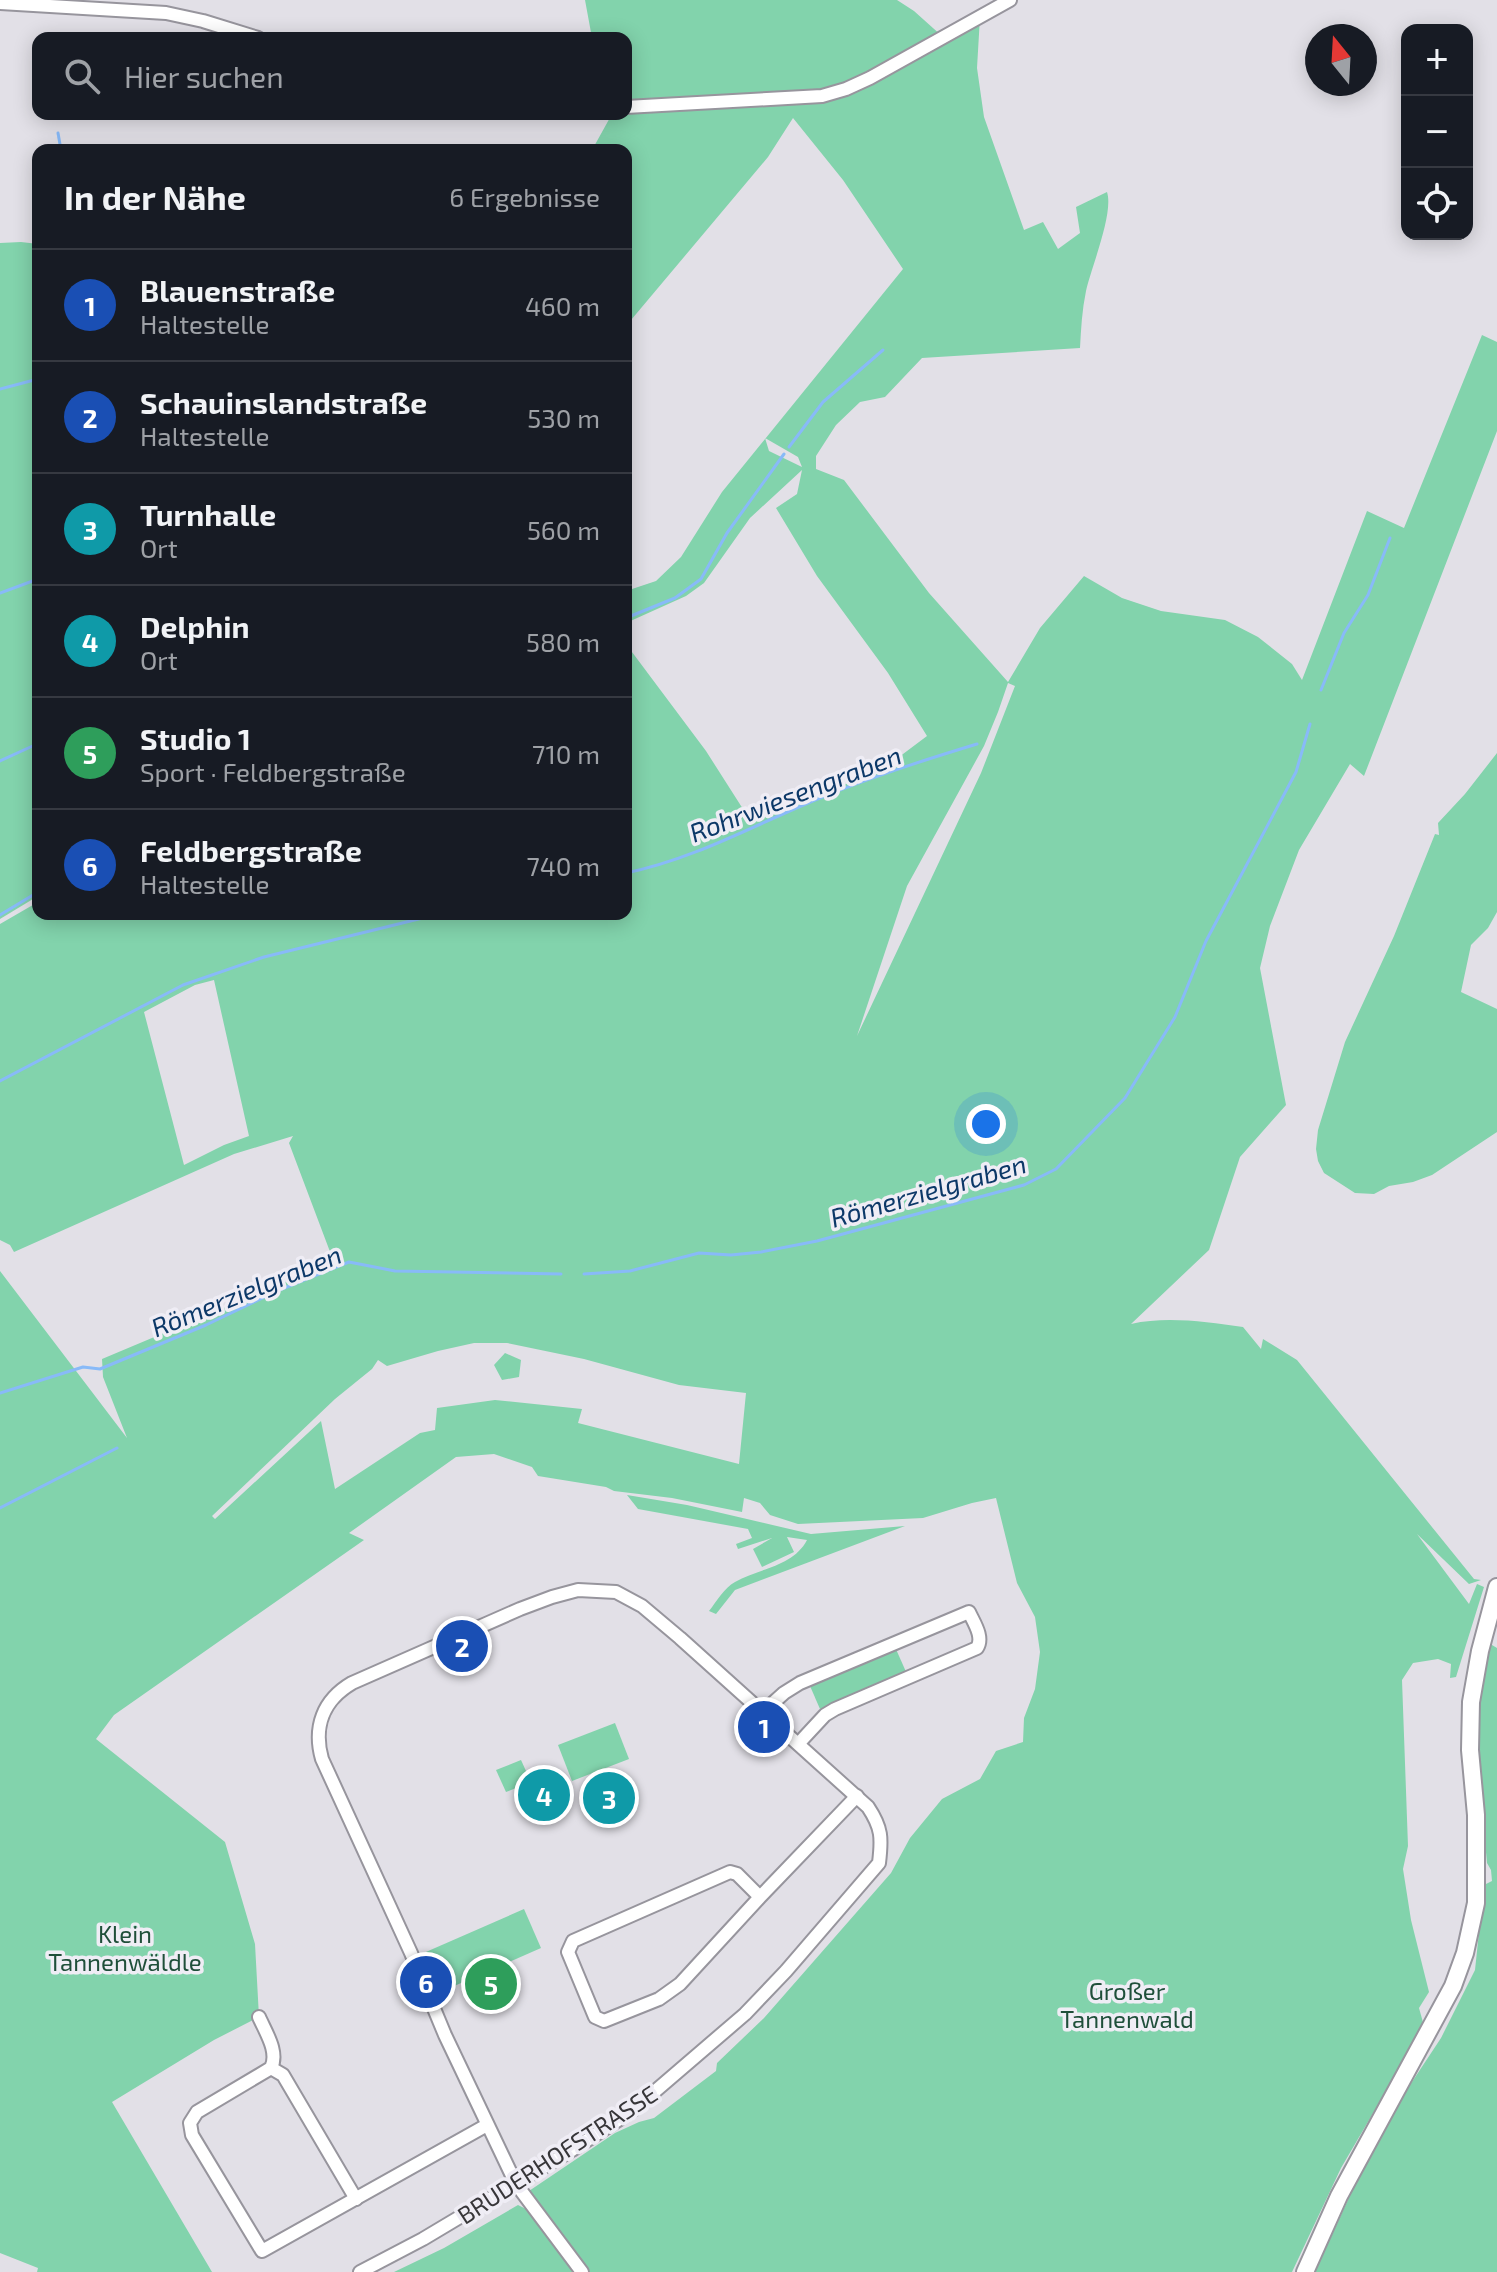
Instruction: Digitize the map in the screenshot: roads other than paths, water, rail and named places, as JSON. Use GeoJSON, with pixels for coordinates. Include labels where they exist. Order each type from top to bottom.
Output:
{"type":"FeatureCollection","features":[{"type":"Feature","properties":{"kind":"main road"},"geometry":{"type":"LineString","coordinates":[[1305,2272],[1339,2196],[1453,1986],[1465,1953],[1476,1903],[1471,1702],[1477,1663],[1497,1587]]}},
{"type":"Feature","properties":{"kind":"street"},"geometry":{"type":"LineString","coordinates":[[632,107],[822,96],[870,78],[1010,0]]}},
{"type":"Feature","properties":{"kind":"street"},"geometry":{"type":"LineString","coordinates":[[0,3],[166,13],[239,32]]}},
{"type":"Feature","properties":{"kind":"street"},"geometry":{"type":"LineString","coordinates":[[582,2272],[516,2184],[445,2035],[406,1940],[322,1759],[318,1746],[323,1711],[331,1699],[352,1683],[520,1609],[578,1590],[616,1592],[642,1606],[857,1796],[680,1984],[659,1999],[604,2021],[595,2017],[568,1952],[573,1941],[730,1872],[737,1874],[760,1897]]}},
{"type":"Feature","properties":{"kind":"street"},"geometry":{"type":"LineString","coordinates":[[763,1712],[800,1683],[969,1612],[980,1637],[977,1648],[835,1709],[825,1715],[799,1743]]}},
{"type":"Feature","properties":{"kind":"street","name":"BRUDERHOFSTRASSE"},"geometry":{"type":"LineString","coordinates":[[360,2272],[516,2184],[632,2111],[745,2014],[879,1863],[880,1830],[868,1807],[857,1796]]}},
{"type":"Feature","properties":{"kind":"street"},"geometry":{"type":"LineString","coordinates":[[259,2017],[274,2052],[275,2062],[271,2068],[197,2112],[190,2123],[192,2135],[262,2251],[487,2125]]}},
{"type":"Feature","properties":{"kind":"street"},"geometry":{"type":"LineString","coordinates":[[271,2068],[283,2075],[356,2199]]}},
{"type":"Feature","properties":{"kind":"waterway"},"geometry":{"type":"LineString","coordinates":[[58,133],[60,144]]}},
{"type":"Feature","properties":{"kind":"waterway"},"geometry":{"type":"LineString","coordinates":[[789,447],[823,402],[883,350]]}},
{"type":"Feature","properties":{"kind":"waterway"},"geometry":{"type":"LineString","coordinates":[[0,389],[32,381]]}},
{"type":"Feature","properties":{"kind":"waterway"},"geometry":{"type":"LineString","coordinates":[[632,616],[675,598],[701,579],[727,533],[784,454]]}},
{"type":"Feature","properties":{"kind":"waterway","name":"Römerzielgraben"},"geometry":{"type":"LineString","coordinates":[[1321,690],[1344,633],[1368,595],[1390,538]]}},
{"type":"Feature","properties":{"kind":"waterway"},"geometry":{"type":"LineString","coordinates":[[0,593],[32,581]]}},
{"type":"Feature","properties":{"kind":"waterway","name":"Römerzielgraben"},"geometry":{"type":"LineString","coordinates":[[584,1274],[630,1271],[699,1253],[731,1255],[761,1252],[817,1241],[1024,1185],[1056,1169],[1125,1098],[1175,1017],[1206,941],[1296,772],[1310,724]]}},
{"type":"Feature","properties":{"kind":"waterway","name":"Rohrwiesengraben"},"geometry":{"type":"LineString","coordinates":[[632,872],[701,850],[859,783],[977,744]]}},
{"type":"Feature","properties":{"kind":"waterway"},"geometry":{"type":"LineString","coordinates":[[0,761],[32,746]]}},
{"type":"Feature","properties":{"kind":"waterway"},"geometry":{"type":"LineString","coordinates":[[0,915],[32,896]]}},
{"type":"Feature","properties":{"kind":"waterway","name":"Rohrwiesengraben"},"geometry":{"type":"LineString","coordinates":[[0,1081],[183,985],[264,957],[415,920]]}},
{"type":"Feature","properties":{"kind":"waterway","name":"Römerzielgraben"},"geometry":{"type":"LineString","coordinates":[[0,1393],[83,1367],[100,1369],[349,1262],[395,1271],[561,1274]]}},
{"type":"Feature","properties":{"kind":"waterway"},"geometry":{"type":"LineString","coordinates":[[0,1508],[117,1448]]}},
{"type":"Feature","properties":{"kind":"place","name":"Schauinslandstraße"},"geometry":{"type":"Point","coordinates":[462,1646]}},
{"type":"Feature","properties":{"kind":"place","name":"Blauenstraße"},"geometry":{"type":"Point","coordinates":[764,1727]}},
{"type":"Feature","properties":{"kind":"place","name":"Delphin"},"geometry":{"type":"Point","coordinates":[544,1795]}},
{"type":"Feature","properties":{"kind":"place","name":"Turnhalle"},"geometry":{"type":"Point","coordinates":[609,1798]}},
{"type":"Feature","properties":{"kind":"place","name":"Feldbergstraße"},"geometry":{"type":"Point","coordinates":[426,1982]}},
{"type":"Feature","properties":{"kind":"place","name":"Studio 1"},"geometry":{"type":"Point","coordinates":[491,1984]}},
{"type":"Feature","properties":{"kind":"park label","name":"Klein Tannenwäldle"},"geometry":{"type":"Point","coordinates":[125,1947]}},
{"type":"Feature","properties":{"kind":"park label","name":"Großer Tannenwald"},"geometry":{"type":"Point","coordinates":[1127,2004]}}]}
